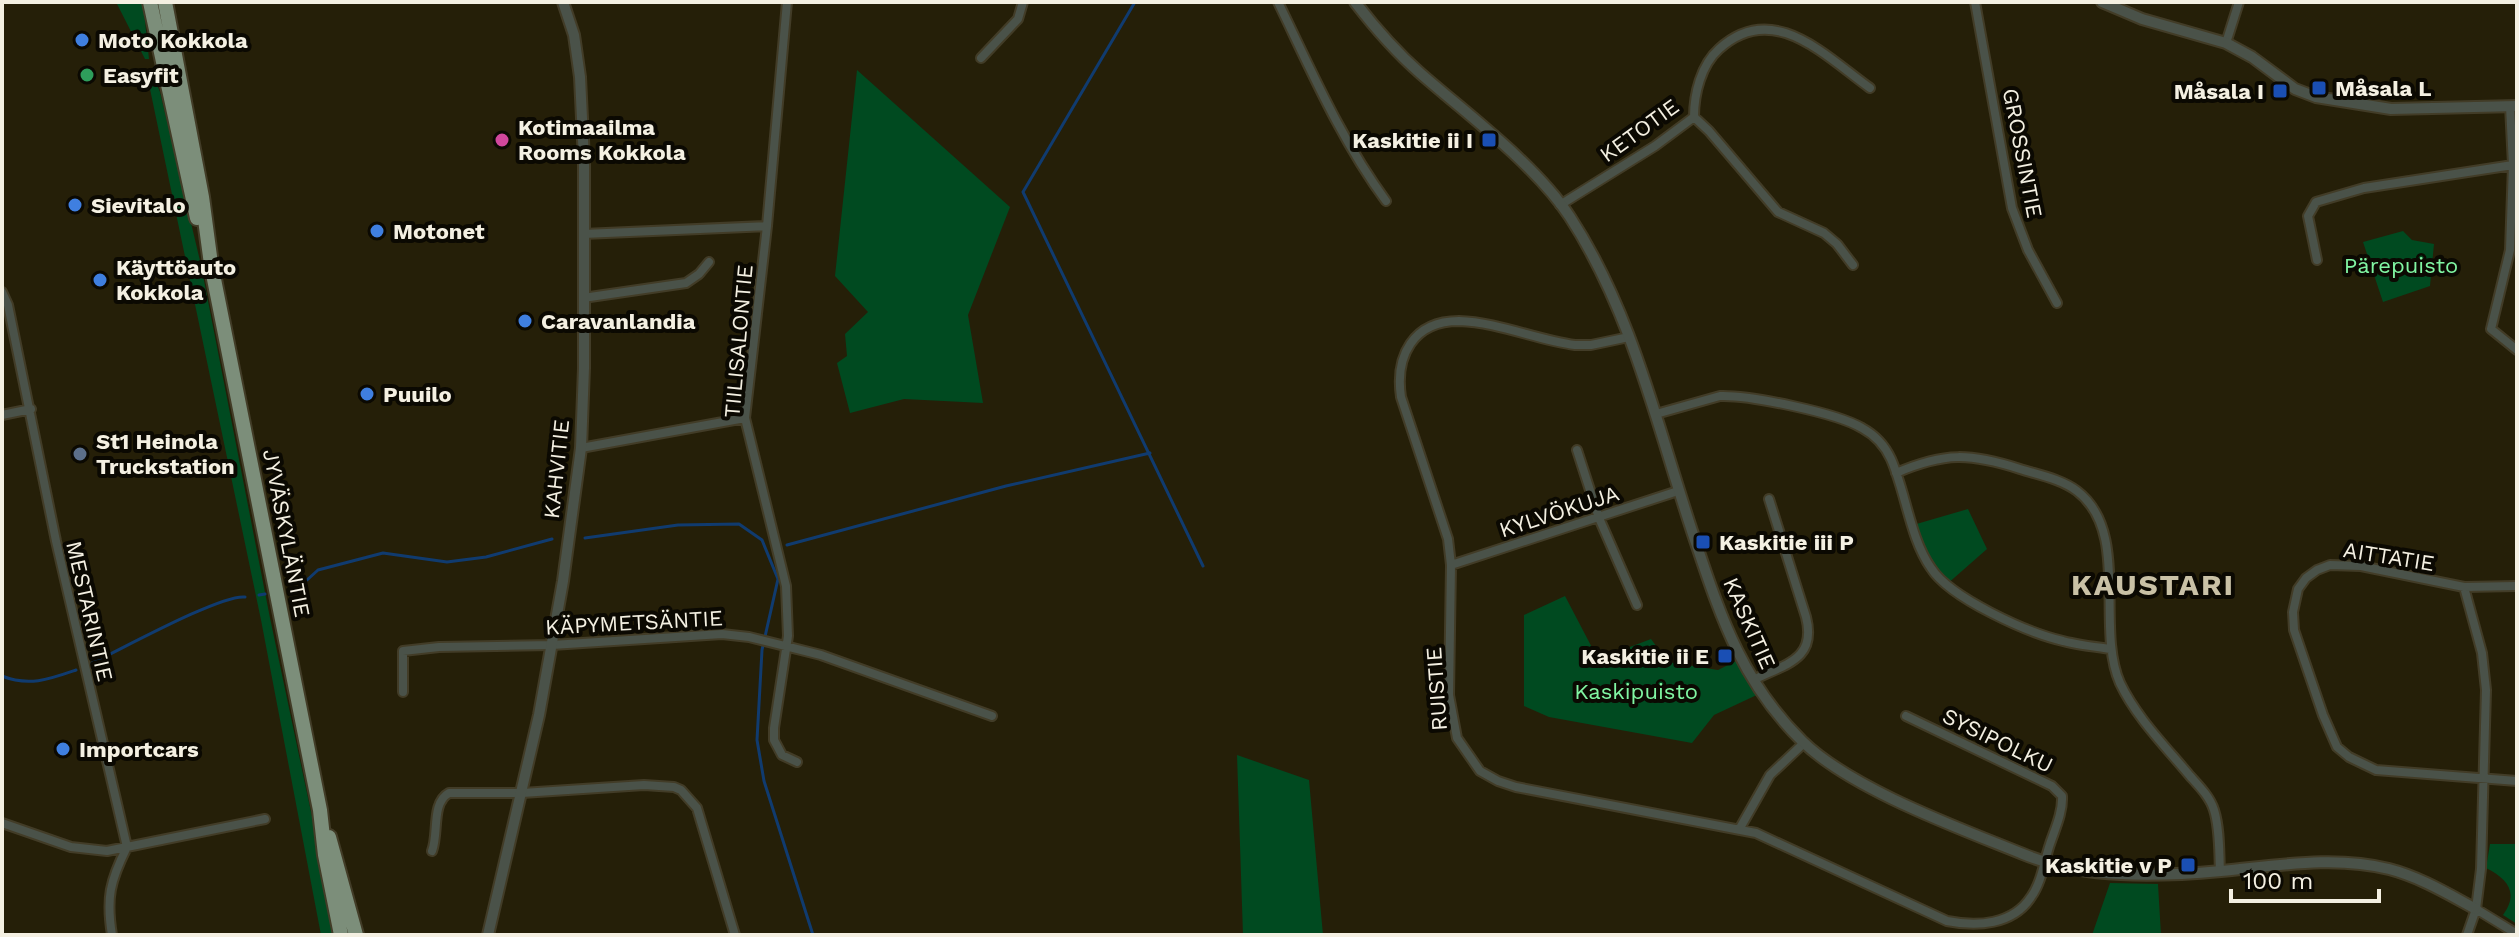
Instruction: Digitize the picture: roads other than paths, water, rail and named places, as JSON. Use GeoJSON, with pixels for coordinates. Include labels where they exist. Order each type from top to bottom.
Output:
{"type":"FeatureCollection","features":[{"type":"Feature","properties":{"kind":"highway","name":"JYVÄSKYLÄNTIE"},"geometry":{"type":"LineString","coordinates":[[150,2],[192,198],[211,264]]}},
{"type":"Feature","properties":{"kind":"highway","name":"JYVÄSKYLÄNTIE"},"geometry":{"type":"LineString","coordinates":[[165,2],[202,197],[211,264],[320,810],[325,855],[341,935]]}},
{"type":"Feature","properties":{"kind":"highway","name":"JYVÄSKYLÄNTIE"},"geometry":{"type":"LineString","coordinates":[[320,810],[356,935]]}},
{"type":"Feature","properties":{"kind":"street","name":"KAHVITIE"},"geometry":{"type":"LineString","coordinates":[[488,935],[522,793],[552,645],[581,448],[584,160],[580,77],[574,35],[563,2]]}},
{"type":"Feature","properties":{"kind":"street","name":"TIILISALONTIE"},"geometry":{"type":"LineString","coordinates":[[787,2],[767,226],[745,418],[784,570],[789,622],[774,740],[782,755],[797,762]]}},
{"type":"Feature","properties":{"kind":"street"},"geometry":{"type":"LineString","coordinates":[[981,58],[1018,19],[1023,2]]}},
{"type":"Feature","properties":{"kind":"street"},"geometry":{"type":"LineString","coordinates":[[1278,2],[1362,169],[1386,201]]}},
{"type":"Feature","properties":{"kind":"street","name":"KASKITIE"},"geometry":{"type":"LineString","coordinates":[[1355,2],[1389,44],[1416,70],[1516,156],[1560,205],[1583,240],[1629,337],[1678,491],[1736,652],[1776,713],[1804,743],[1846,774],[1886,795],[2089,871],[2122,874],[2220,871],[2277,864],[2371,865],[2424,881],[2476,909]]}},
{"type":"Feature","properties":{"kind":"street","name":"GROSSINTIE"},"geometry":{"type":"LineString","coordinates":[[1975,2],[2012,208],[2028,250],[2057,303]]}},
{"type":"Feature","properties":{"kind":"street"},"geometry":{"type":"LineString","coordinates":[[2102,2],[2142,19],[2226,43],[2252,57],[2295,89],[2316,97],[2391,109],[2513,106],[2513,250],[2491,329],[2517,350]]}},
{"type":"Feature","properties":{"kind":"street"},"geometry":{"type":"LineString","coordinates":[[2226,43],[2239,2]]}},
{"type":"Feature","properties":{"kind":"street","name":"KETOTIE"},"geometry":{"type":"LineString","coordinates":[[1560,205],[1655,146],[1694,117],[1698,89],[1714,53],[1744,31],[1760,27],[1794,35],[1870,88]]}},
{"type":"Feature","properties":{"kind":"street"},"geometry":{"type":"LineString","coordinates":[[1694,117],[1778,212],[1824,233],[1853,265]]}},
{"type":"Feature","properties":{"kind":"street"},"geometry":{"type":"LineString","coordinates":[[2317,260],[2308,216],[2316,202],[2364,188],[2513,165]]}},
{"type":"Feature","properties":{"kind":"street"},"geometry":{"type":"LineString","coordinates":[[583,234],[767,226]]}},
{"type":"Feature","properties":{"kind":"street"},"geometry":{"type":"LineString","coordinates":[[583,298],[677,286],[693,279],[709,262]]}},
{"type":"Feature","properties":{"kind":"street","name":"MESTARINTIE"},"geometry":{"type":"LineString","coordinates":[[2,292],[8,305],[59,555],[127,847]]}},
{"type":"Feature","properties":{"kind":"street","name":"RUISTIE"},"geometry":{"type":"LineString","coordinates":[[1629,337],[1575,345],[1462,321],[1432,327],[1413,340],[1404,352],[1400,366],[1401,397],[1443,521],[1451,565],[1449,695],[1452,721],[1457,738],[1480,771],[1516,787],[1740,828],[1783,843],[1930,913],[1960,923],[1988,924],[2023,906],[2037,887],[2046,857]]}},
{"type":"Feature","properties":{"kind":"street"},"geometry":{"type":"LineString","coordinates":[[1656,414],[1720,396],[1745,396],[1859,426],[1883,446],[1896,473],[1924,556],[1946,585],[1990,611],[2045,636],[2111,649]]}},
{"type":"Feature","properties":{"kind":"street"},"geometry":{"type":"LineString","coordinates":[[2,415],[31,409]]}},
{"type":"Feature","properties":{"kind":"street"},"geometry":{"type":"LineString","coordinates":[[581,448],[745,418]]}},
{"type":"Feature","properties":{"kind":"street"},"geometry":{"type":"LineString","coordinates":[[1577,450],[1599,518],[1637,605]]}},
{"type":"Feature","properties":{"kind":"street"},"geometry":{"type":"LineString","coordinates":[[1896,473],[1922,462],[1954,455],[2016,468],[2064,483],[2079,493],[2094,510],[2108,558],[2111,649],[2119,680],[2132,704],[2209,799],[2216,819],[2220,871]]}},
{"type":"Feature","properties":{"kind":"street","name":"KYLVÖKUJA"},"geometry":{"type":"LineString","coordinates":[[1451,565],[1678,491]]}},
{"type":"Feature","properties":{"kind":"street"},"geometry":{"type":"LineString","coordinates":[[1753,680],[1804,652],[1810,637],[1769,499]]}},
{"type":"Feature","properties":{"kind":"street","name":"AITTATIE"},"geometry":{"type":"LineString","coordinates":[[2467,935],[2476,909],[2481,869],[2483,779],[2485,666],[2464,587],[2361,566],[2330,565],[2306,578],[2298,589],[2293,612],[2294,630],[2337,747],[2349,757],[2376,770],[2483,779]]}},
{"type":"Feature","properties":{"kind":"street"},"geometry":{"type":"LineString","coordinates":[[2464,587],[2517,586]]}},
{"type":"Feature","properties":{"kind":"street","name":"KÄPYMETSÄNTIE"},"geometry":{"type":"LineString","coordinates":[[403,692],[403,651],[469,645],[552,645],[722,634],[769,641],[821,655],[992,716]]}},
{"type":"Feature","properties":{"kind":"street","name":"SYSIPOLKU"},"geometry":{"type":"LineString","coordinates":[[1906,716],[2059,791],[2062,802],[2046,857]]}},
{"type":"Feature","properties":{"kind":"street"},"geometry":{"type":"LineString","coordinates":[[1740,828],[1770,775],[1804,743]]}},
{"type":"Feature","properties":{"kind":"street"},"geometry":{"type":"LineString","coordinates":[[2483,779],[2517,781]]}},
{"type":"Feature","properties":{"kind":"street"},"geometry":{"type":"LineString","coordinates":[[432,851],[439,805],[445,795],[665,785],[681,790],[697,808],[735,935]]}},
{"type":"Feature","properties":{"kind":"street"},"geometry":{"type":"LineString","coordinates":[[2,823],[71,847],[107,851],[265,819]]}},
{"type":"Feature","properties":{"kind":"street"},"geometry":{"type":"LineString","coordinates":[[112,935],[108,908],[110,886],[127,847]]}},
{"type":"Feature","properties":{"kind":"street"},"geometry":{"type":"LineString","coordinates":[[2476,909],[2517,934]]}},
{"type":"Feature","properties":{"kind":"waterway"},"geometry":{"type":"LineString","coordinates":[[1135,2],[1023,192],[1203,566]]}},
{"type":"Feature","properties":{"kind":"waterway"},"geometry":{"type":"LineString","coordinates":[[787,545],[1006,486],[1150,453]]}},
{"type":"Feature","properties":{"kind":"waterway"},"geometry":{"type":"LineString","coordinates":[[585,538],[678,525],[739,524],[762,540],[778,579],[762,650],[757,740],[764,781],[813,935]]}},
{"type":"Feature","properties":{"kind":"waterway"},"geometry":{"type":"LineString","coordinates":[[307,580],[318,570],[383,553],[447,562],[486,557],[552,539]]}},
{"type":"Feature","properties":{"kind":"waterway"},"geometry":{"type":"LineString","coordinates":[[289,590],[296,589]]}},
{"type":"Feature","properties":{"kind":"waterway"},"geometry":{"type":"LineString","coordinates":[[259,595],[265,594]]}},
{"type":"Feature","properties":{"kind":"waterway"},"geometry":{"type":"LineString","coordinates":[[92,663],[193,613],[233,598],[245,597]]}},
{"type":"Feature","properties":{"kind":"waterway"},"geometry":{"type":"LineString","coordinates":[[2,676],[30,681],[76,670]]}},
{"type":"Feature","properties":{"kind":"place","name":"Moto Kokkola"},"geometry":{"type":"Point","coordinates":[82,40]}},
{"type":"Feature","properties":{"kind":"place","name":"Easyfit"},"geometry":{"type":"Point","coordinates":[87,75]}},
{"type":"Feature","properties":{"kind":"place","name":"Måsala L"},"geometry":{"type":"Point","coordinates":[2319,88]}},
{"type":"Feature","properties":{"kind":"place","name":"Måsala I"},"geometry":{"type":"Point","coordinates":[2280,91]}},
{"type":"Feature","properties":{"kind":"place","name":"Kotimaailma Rooms Kokkola"},"geometry":{"type":"Point","coordinates":[502,140]}},
{"type":"Feature","properties":{"kind":"place","name":"Kaskitie ii I"},"geometry":{"type":"Point","coordinates":[1489,140]}},
{"type":"Feature","properties":{"kind":"place","name":"Sievitalo"},"geometry":{"type":"Point","coordinates":[75,205]}},
{"type":"Feature","properties":{"kind":"place","name":"Motonet"},"geometry":{"type":"Point","coordinates":[377,231]}},
{"type":"Feature","properties":{"kind":"place","name":"Käyttöauto Kokkola"},"geometry":{"type":"Point","coordinates":[100,280]}},
{"type":"Feature","properties":{"kind":"place","name":"Caravanlandia"},"geometry":{"type":"Point","coordinates":[525,321]}},
{"type":"Feature","properties":{"kind":"place","name":"Puuilo"},"geometry":{"type":"Point","coordinates":[367,394]}},
{"type":"Feature","properties":{"kind":"place","name":"St1 Heinola Truckstation"},"geometry":{"type":"Point","coordinates":[80,454]}},
{"type":"Feature","properties":{"kind":"place","name":"Kaskitie iii P"},"geometry":{"type":"Point","coordinates":[1703,542]}},
{"type":"Feature","properties":{"kind":"place","name":"Kaskitie ii E"},"geometry":{"type":"Point","coordinates":[1725,656]}},
{"type":"Feature","properties":{"kind":"place","name":"Importcars"},"geometry":{"type":"Point","coordinates":[63,749]}},
{"type":"Feature","properties":{"kind":"place","name":"Kaskitie v P"},"geometry":{"type":"Point","coordinates":[2188,865]}},
{"type":"Feature","properties":{"kind":"district","name":"KAUSTARI"},"geometry":{"type":"Point","coordinates":[2153,585]}},
{"type":"Feature","properties":{"kind":"park label","name":"Pärepuisto"},"geometry":{"type":"Point","coordinates":[2401,265]}},
{"type":"Feature","properties":{"kind":"park label","name":"Kaskipuisto"},"geometry":{"type":"Point","coordinates":[1636,691]}}]}
